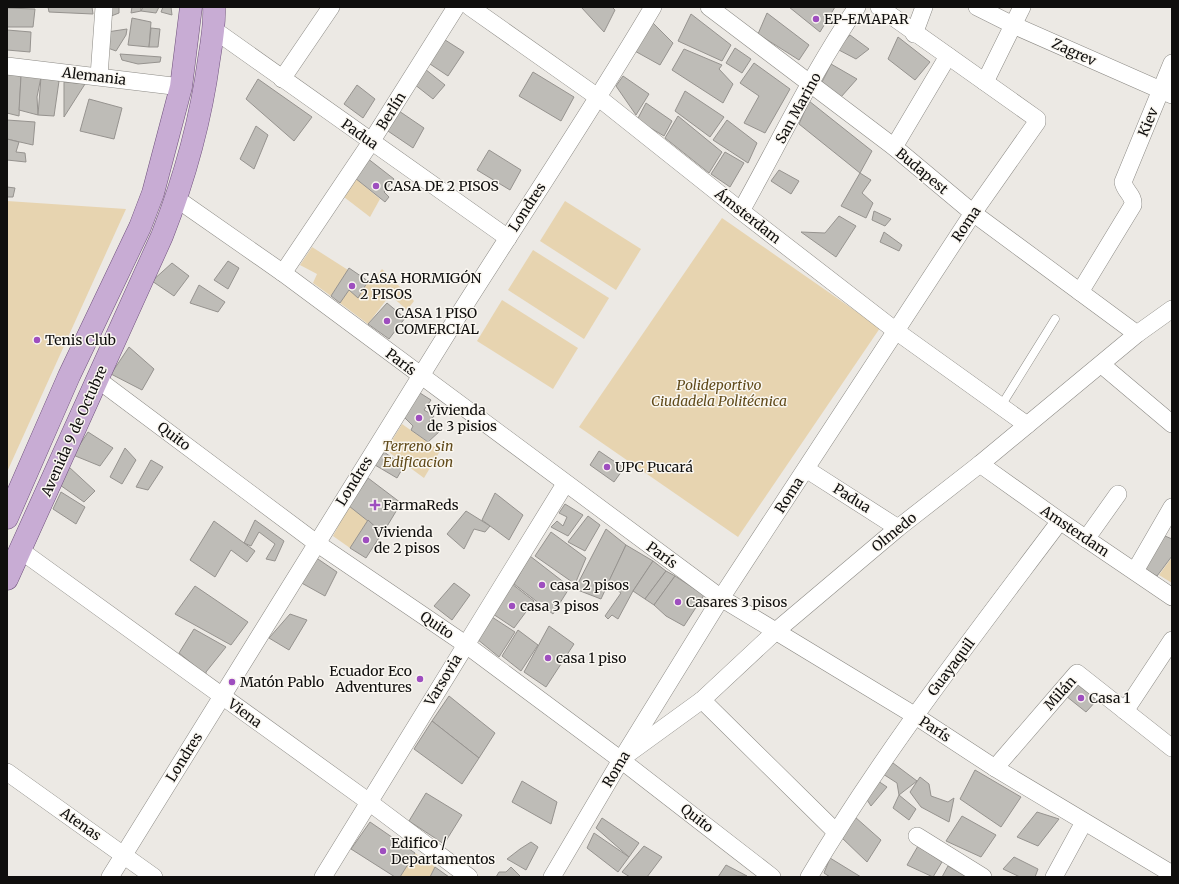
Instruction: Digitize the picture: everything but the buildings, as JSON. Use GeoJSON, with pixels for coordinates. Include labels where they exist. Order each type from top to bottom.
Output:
{"type":"FeatureCollection","features":[{"type":"Feature","properties":{"kind":"main road","name":"Avenida 9 de Octubre"},"geometry":{"type":"LineString","coordinates":[[7,518],[69,376],[140,226],[153,193],[181,87],[191,7]]}},
{"type":"Feature","properties":{"kind":"main road","name":"Avenida 9 de Octubre"},"geometry":{"type":"LineString","coordinates":[[7,579],[162,236],[177,198],[205,92],[213,29],[214,7]]}},
{"type":"Feature","properties":{"kind":"street"},"geometry":{"type":"LineString","coordinates":[[99,76],[104,7]]}},
{"type":"Feature","properties":{"kind":"street"},"geometry":{"type":"LineString","coordinates":[[282,79],[331,7]]}},
{"type":"Feature","properties":{"kind":"street","name":"Berlín"},"geometry":{"type":"LineString","coordinates":[[283,273],[371,142],[456,7]]}},
{"type":"Feature","properties":{"kind":"street","name":"Ámsterdam"},"geometry":{"type":"LineString","coordinates":[[470,7],[599,98],[741,211],[896,330],[1027,425]]}},
{"type":"Feature","properties":{"kind":"street","name":"Londres"},"geometry":{"type":"LineString","coordinates":[[110,877],[222,697],[315,542],[508,238],[599,98],[653,7]]}},
{"type":"Feature","properties":{"kind":"street","name":"Budapest"},"geometry":{"type":"LineString","coordinates":[[709,7],[810,85],[894,147],[973,213],[1137,334]]}},
{"type":"Feature","properties":{"kind":"street","name":"San Marino"},"geometry":{"type":"LineString","coordinates":[[741,211],[810,85],[857,7]]}},
{"type":"Feature","properties":{"kind":"street"},"geometry":{"type":"LineString","coordinates":[[879,7],[914,34],[985,82],[1022,7]]}},
{"type":"Feature","properties":{"kind":"street"},"geometry":{"type":"LineString","coordinates":[[914,34],[924,7]]}},
{"type":"Feature","properties":{"kind":"street","name":"Zagrev"},"geometry":{"type":"LineString","coordinates":[[977,7],[1013,26],[1166,92]]}},
{"type":"Feature","properties":{"kind":"street","name":"Padua"},"geometry":{"type":"LineString","coordinates":[[213,29],[508,238]]}},
{"type":"Feature","properties":{"kind":"street"},"geometry":{"type":"LineString","coordinates":[[894,147],[948,56]]}},
{"type":"Feature","properties":{"kind":"street","name":"Kiev"},"geometry":{"type":"LineString","coordinates":[[1080,292],[1133,205],[1133,198],[1124,186],[1123,181],[1166,92],[1172,63]]}},
{"type":"Feature","properties":{"kind":"street","name":"Alemania"},"geometry":{"type":"LineString","coordinates":[[7,66],[181,87]]}},
{"type":"Feature","properties":{"kind":"street","name":"Roma"},"geometry":{"type":"LineString","coordinates":[[552,877],[621,760],[721,598],[973,213],[1037,120],[985,82]]}},
{"type":"Feature","properties":{"kind":"street","name":"París"},"geometry":{"type":"LineString","coordinates":[[177,198],[283,273],[565,484],[721,598],[914,715],[995,768],[1172,873]]}},
{"type":"Feature","properties":{"kind":"street","name":"Olmedo"},"geometry":{"type":"LineString","coordinates":[[621,760],[702,700],[776,631],[898,528],[1102,365],[1137,334],[1172,309]]}},
{"type":"Feature","properties":{"kind":"street"},"geometry":{"type":"LineString","coordinates":[[1102,365],[1172,424]]}},
{"type":"Feature","properties":{"kind":"street","name":"Quito"},"geometry":{"type":"LineString","coordinates":[[97,379],[315,542],[465,644],[621,760],[772,877]]}},
{"type":"Feature","properties":{"kind":"street","name":"Amsterdam"},"geometry":{"type":"LineString","coordinates":[[980,464],[1060,521],[1172,597]]}},
{"type":"Feature","properties":{"kind":"street","name":"Padua"},"geometry":{"type":"LineString","coordinates":[[806,469],[898,528]]}},
{"type":"Feature","properties":{"kind":"street","name":"Varsovia"},"geometry":{"type":"LineString","coordinates":[[323,877],[465,644],[565,484]]}},
{"type":"Feature","properties":{"kind":"street"},"geometry":{"type":"LineString","coordinates":[[1086,539],[1118,494]]}},
{"type":"Feature","properties":{"kind":"street"},"geometry":{"type":"LineString","coordinates":[[1135,571],[1172,507]]}},
{"type":"Feature","properties":{"kind":"street","name":"Guayaquil"},"geometry":{"type":"LineString","coordinates":[[809,877],[836,832],[914,715],[1060,521]]}},
{"type":"Feature","properties":{"kind":"street","name":"Viena"},"geometry":{"type":"LineString","coordinates":[[20,550],[369,802],[469,877]]}},
{"type":"Feature","properties":{"kind":"street"},"geometry":{"type":"LineString","coordinates":[[1125,711],[1172,640]]}},
{"type":"Feature","properties":{"kind":"street","name":"Milán"},"geometry":{"type":"LineString","coordinates":[[995,768],[1075,674],[1079,674],[1172,748]]}},
{"type":"Feature","properties":{"kind":"street"},"geometry":{"type":"LineString","coordinates":[[702,700],[836,832]]}},
{"type":"Feature","properties":{"kind":"street","name":"Atenas"},"geometry":{"type":"LineString","coordinates":[[7,772],[154,877]]}},
{"type":"Feature","properties":{"kind":"street"},"geometry":{"type":"LineString","coordinates":[[1054,877],[1084,822]]}},
{"type":"Feature","properties":{"kind":"street"},"geometry":{"type":"LineString","coordinates":[[917,836],[983,877]]}},
{"type":"Feature","properties":{"kind":"lane"},"geometry":{"type":"LineString","coordinates":[[1001,406],[1055,319]]}},
{"type":"Feature","properties":{"kind":"green space"},"geometry":{"type":"Polygon","coordinates":[[[355,178],[380,199],[370,217],[344,197],[355,178]]]}},
{"type":"Feature","properties":{"kind":"green space","name":"Tenis Club"},"geometry":{"type":"Polygon","coordinates":[[[7,201],[126,209],[7,472],[7,201]]]}},
{"type":"Feature","properties":{"kind":"green space"},"geometry":{"type":"Polygon","coordinates":[[[565,201],[641,249],[616,290],[540,241],[565,201]]]}},
{"type":"Feature","properties":{"kind":"green space","name":"Polideportivo Ciudadela Politécnica"},"geometry":{"type":"Polygon","coordinates":[[[722,218],[880,328],[738,537],[579,427],[722,218]]]}},
{"type":"Feature","properties":{"kind":"green space"},"geometry":{"type":"Polygon","coordinates":[[[312,247],[348,270],[331,296],[313,283],[317,274],[300,265],[312,247]]]}},
{"type":"Feature","properties":{"kind":"green space"},"geometry":{"type":"Polygon","coordinates":[[[533,250],[609,298],[584,339],[508,290],[533,250]]]}},
{"type":"Feature","properties":{"kind":"green space"},"geometry":{"type":"Polygon","coordinates":[[[382,269],[414,301],[407,310],[390,295],[368,324],[340,303],[349,290],[358,297],[371,277],[375,279],[382,269]]]}},
{"type":"Feature","properties":{"kind":"green space"},"geometry":{"type":"Polygon","coordinates":[[[502,300],[578,348],[553,389],[477,341],[502,300]]]}},
{"type":"Feature","properties":{"kind":"green space","name":"Terreno sin Edificacion"},"geometry":{"type":"Polygon","coordinates":[[[402,424],[440,451],[424,478],[386,450],[402,424]]]}},
{"type":"Feature","properties":{"kind":"green space"},"geometry":{"type":"Polygon","coordinates":[[[349,506],[368,520],[350,548],[333,536],[349,506]]]}},
{"type":"Feature","properties":{"kind":"green space"},"geometry":{"type":"Polygon","coordinates":[[[1172,557],[1172,583],[1159,575],[1172,557]]]}},
{"type":"Feature","properties":{"kind":"green space"},"geometry":{"type":"Polygon","coordinates":[[[415,853],[435,867],[430,877],[400,877],[415,853]]]}},
{"type":"Feature","properties":{"kind":"place","name":"EP-EMAPAR"},"geometry":{"type":"Point","coordinates":[816,19]}},
{"type":"Feature","properties":{"kind":"place","name":"CASA DE 2 PISOS"},"geometry":{"type":"Point","coordinates":[376,186]}},
{"type":"Feature","properties":{"kind":"place","name":"CASA HORMIGÓN 2 PISOS"},"geometry":{"type":"Point","coordinates":[352,286]}},
{"type":"Feature","properties":{"kind":"place","name":"CASA 1 PISO COMERCIAL"},"geometry":{"type":"Point","coordinates":[387,321]}},
{"type":"Feature","properties":{"kind":"place","name":"Tenis Club"},"geometry":{"type":"Point","coordinates":[37,340]}},
{"type":"Feature","properties":{"kind":"place","name":"Vivienda de 3 pisios"},"geometry":{"type":"Point","coordinates":[419,418]}},
{"type":"Feature","properties":{"kind":"place","name":"UPC Pucará"},"geometry":{"type":"Point","coordinates":[607,467]}},
{"type":"Feature","properties":{"kind":"place","name":"FarmaReds"},"geometry":{"type":"Point","coordinates":[375,505]}},
{"type":"Feature","properties":{"kind":"place","name":"Vivienda de 2 pisos"},"geometry":{"type":"Point","coordinates":[366,540]}},
{"type":"Feature","properties":{"kind":"place","name":"casa 2 pisos"},"geometry":{"type":"Point","coordinates":[542,585]}},
{"type":"Feature","properties":{"kind":"place","name":"Casares 3 pisos"},"geometry":{"type":"Point","coordinates":[678,602]}},
{"type":"Feature","properties":{"kind":"place","name":"casa 3 pisos"},"geometry":{"type":"Point","coordinates":[512,606]}},
{"type":"Feature","properties":{"kind":"place","name":"casa 1 piso"},"geometry":{"type":"Point","coordinates":[548,658]}},
{"type":"Feature","properties":{"kind":"place","name":"Ecuador Eco Adventures"},"geometry":{"type":"Point","coordinates":[420,679]}},
{"type":"Feature","properties":{"kind":"place","name":"Matón Pablo"},"geometry":{"type":"Point","coordinates":[232,682]}},
{"type":"Feature","properties":{"kind":"place","name":"Casa 1"},"geometry":{"type":"Point","coordinates":[1081,698]}},
{"type":"Feature","properties":{"kind":"place","name":"Edifico / Departamentos"},"geometry":{"type":"Point","coordinates":[383,851]}}]}
